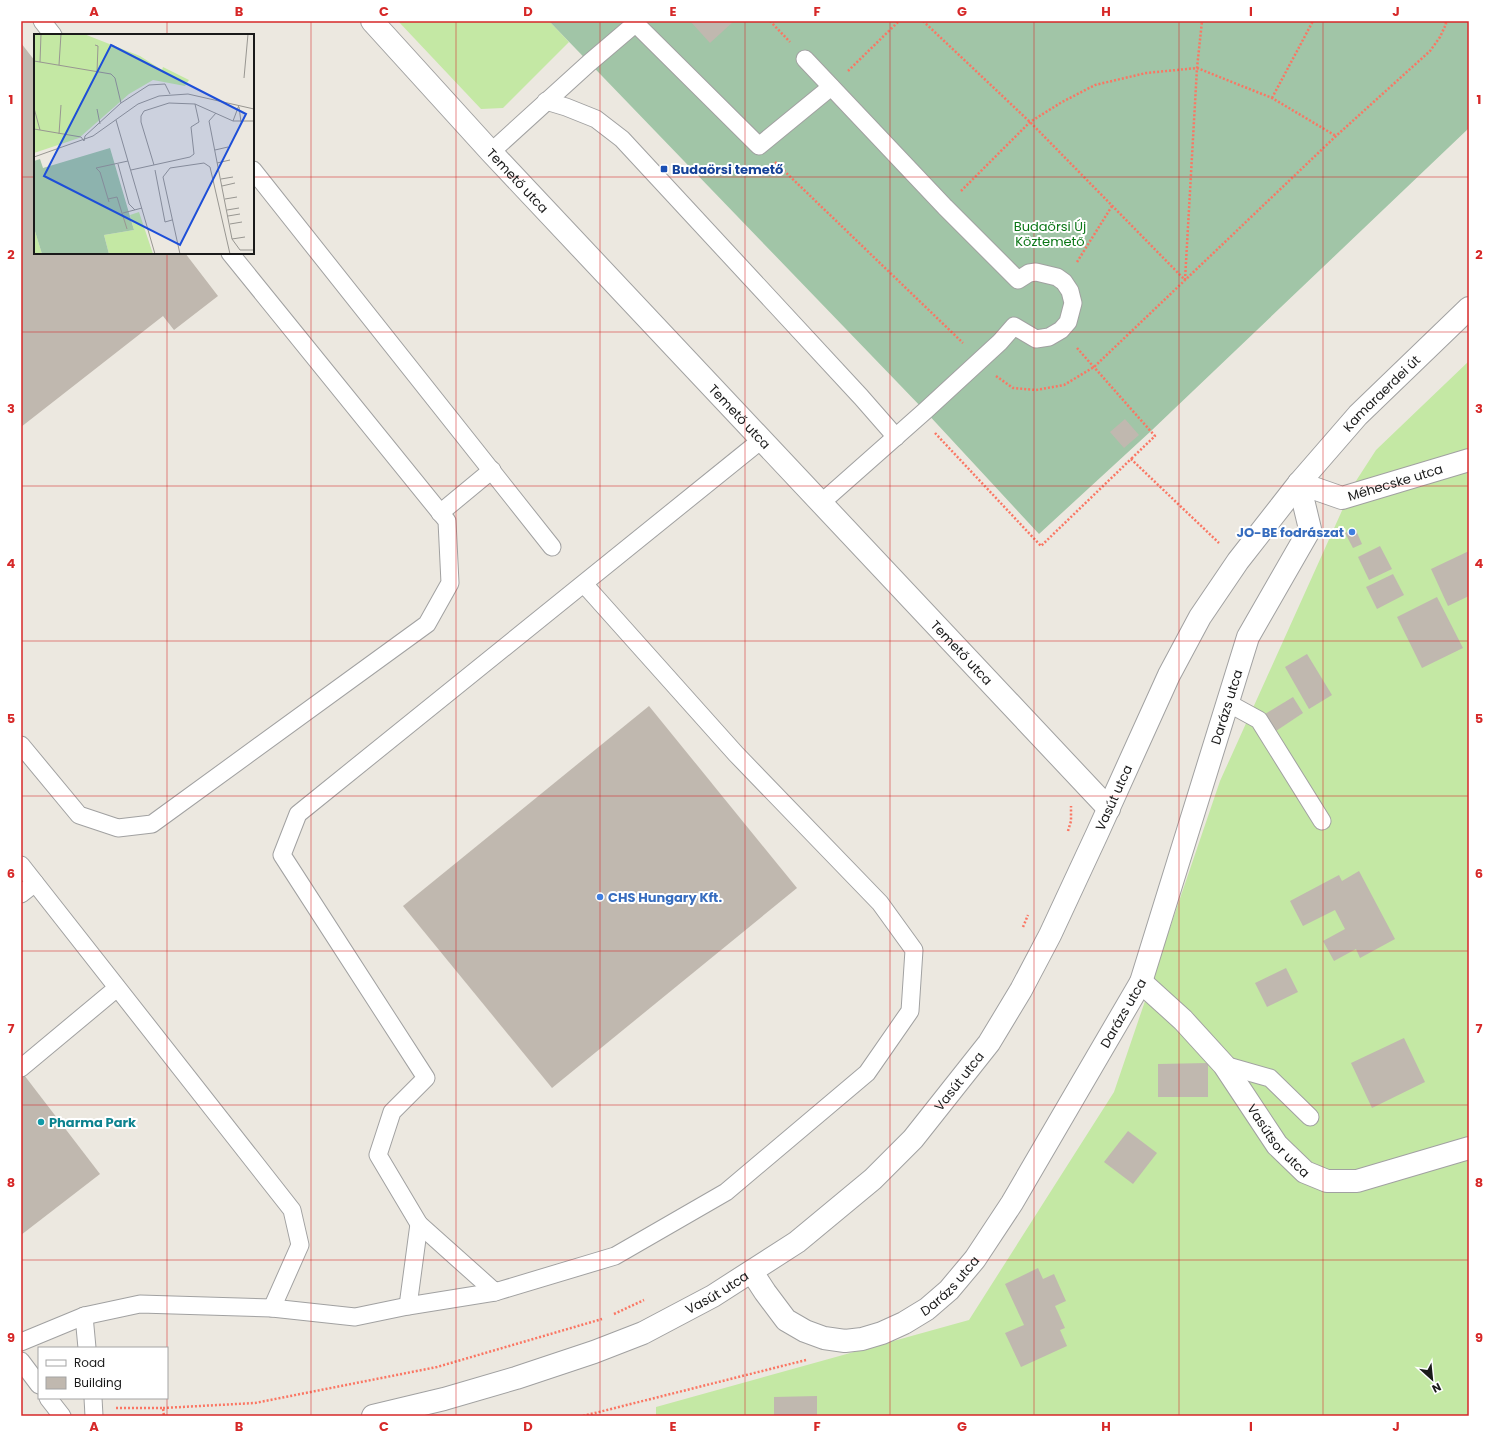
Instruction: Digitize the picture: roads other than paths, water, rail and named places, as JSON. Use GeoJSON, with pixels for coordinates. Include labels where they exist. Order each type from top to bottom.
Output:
{"type":"FeatureCollection","features":[{"type":"Feature","properties":{"kind":"street","name":"Temető utca"},"geometry":{"type":"LineString","coordinates":[[372,21],[490,152],[760,441],[821,503],[1109,809]]}},
{"type":"Feature","properties":{"kind":"street","name":"Kamaraerdei út"},"geometry":{"type":"LineString","coordinates":[[1299,483],[1358,415],[1469,308]]}},
{"type":"Feature","properties":{"kind":"street","name":"Méhecske utca"},"geometry":{"type":"LineString","coordinates":[[1299,483],[1342,498],[1469,460]]}},
{"type":"Feature","properties":{"kind":"street","name":"Vasút utca"},"geometry":{"type":"LineString","coordinates":[[373,1416],[444,1399],[516,1378],[594,1352],[643,1333],[714,1296],[797,1242],[873,1179],[913,1139],[989,1043],[1022,990],[1050,935],[1170,675],[1200,617],[1238,561],[1299,483]]}},
{"type":"Feature","properties":{"kind":"street","name":"Darázs utca"},"geometry":{"type":"LineString","coordinates":[[752,1272],[786,1320],[805,1331],[824,1338],[844,1341],[862,1339],[882,1333],[904,1323],[927,1309],[949,1290],[975,1259],[1012,1203],[1141,982],[1248,637],[1310,529],[1299,483]]}},
{"type":"Feature","properties":{"kind":"street","name":"Vasútsor utca"},"geometry":{"type":"LineString","coordinates":[[1141,982],[1183,1020],[1224,1065],[1277,1145],[1305,1172],[1327,1181],[1357,1181],[1469,1148]]}},
{"type":"Feature","properties":{"kind":"lane"},"geometry":{"type":"LineString","coordinates":[[42,21],[52,34]]}},
{"type":"Feature","properties":{"kind":"lane"},"geometry":{"type":"LineString","coordinates":[[490,152],[634,22],[759,146],[831,87]]}},
{"type":"Feature","properties":{"kind":"lane"},"geometry":{"type":"LineString","coordinates":[[805,59],[945,207],[1018,280],[1029,273],[1036,272],[1057,277],[1064,282],[1070,291],[1073,303],[1068,322],[1061,330],[1049,337],[1036,339],[1014,326],[980,360],[919,416],[821,503]]}},
{"type":"Feature","properties":{"kind":"lane"},"geometry":{"type":"LineString","coordinates":[[546,101],[596,119],[622,139],[856,391],[896,437]]}},
{"type":"Feature","properties":{"kind":"lane"},"geometry":{"type":"LineString","coordinates":[[254,171],[552,547]]}},
{"type":"Feature","properties":{"kind":"lane"},"geometry":{"type":"LineString","coordinates":[[21,745],[79,815],[118,828],[152,824],[426,624],[450,583],[447,521],[231,254]]}},
{"type":"Feature","properties":{"kind":"lane"},"geometry":{"type":"LineString","coordinates":[[495,1292],[419,1224],[378,1155],[392,1112],[426,1078],[282,855],[298,814],[760,441]]}},
{"type":"Feature","properties":{"kind":"lane"},"geometry":{"type":"LineString","coordinates":[[440,513],[492,470]]}},
{"type":"Feature","properties":{"kind":"lane"},"geometry":{"type":"LineString","coordinates":[[21,1342],[84,1316],[140,1304],[272,1308],[355,1317],[408,1306],[495,1292],[615,1256],[726,1192],[867,1073],[910,1011],[914,950],[880,903],[736,754],[584,584]]}},
{"type":"Feature","properties":{"kind":"lane"},"geometry":{"type":"LineString","coordinates":[[1228,703],[1259,720],[1322,821]]}},
{"type":"Feature","properties":{"kind":"lane"},"geometry":{"type":"LineString","coordinates":[[21,865],[292,1210],[300,1245],[272,1308]]}},
{"type":"Feature","properties":{"kind":"lane"},"geometry":{"type":"LineString","coordinates":[[21,894],[35,883]]}},
{"type":"Feature","properties":{"kind":"lane"},"geometry":{"type":"LineString","coordinates":[[21,1068],[118,988]]}},
{"type":"Feature","properties":{"kind":"lane"},"geometry":{"type":"LineString","coordinates":[[1224,1065],[1270,1078],[1310,1116]]}},
{"type":"Feature","properties":{"kind":"lane"},"geometry":{"type":"LineString","coordinates":[[408,1306],[419,1224]]}},
{"type":"Feature","properties":{"kind":"lane"},"geometry":{"type":"LineString","coordinates":[[84,1316],[88,1347]]}},
{"type":"Feature","properties":{"kind":"lane"},"geometry":{"type":"LineString","coordinates":[[21,1361],[38,1384]]}},
{"type":"Feature","properties":{"kind":"lane"},"geometry":{"type":"LineString","coordinates":[[49,1399],[62,1416]]}},
{"type":"Feature","properties":{"kind":"place","name":"Budaörsi temető"},"geometry":{"type":"Point","coordinates":[664,169]}},
{"type":"Feature","properties":{"kind":"place","name":"JO-BE fodrászat"},"geometry":{"type":"Point","coordinates":[1352,532]}},
{"type":"Feature","properties":{"kind":"place","name":"CHS Hungary Kft."},"geometry":{"type":"Point","coordinates":[600,897]}},
{"type":"Feature","properties":{"kind":"place","name":"Pharma Park"},"geometry":{"type":"Point","coordinates":[41,1122]}},
{"type":"Feature","properties":{"kind":"park label","name":"Budaörsi Új Köztemető"},"geometry":{"type":"Point","coordinates":[1050,234]}}]}
